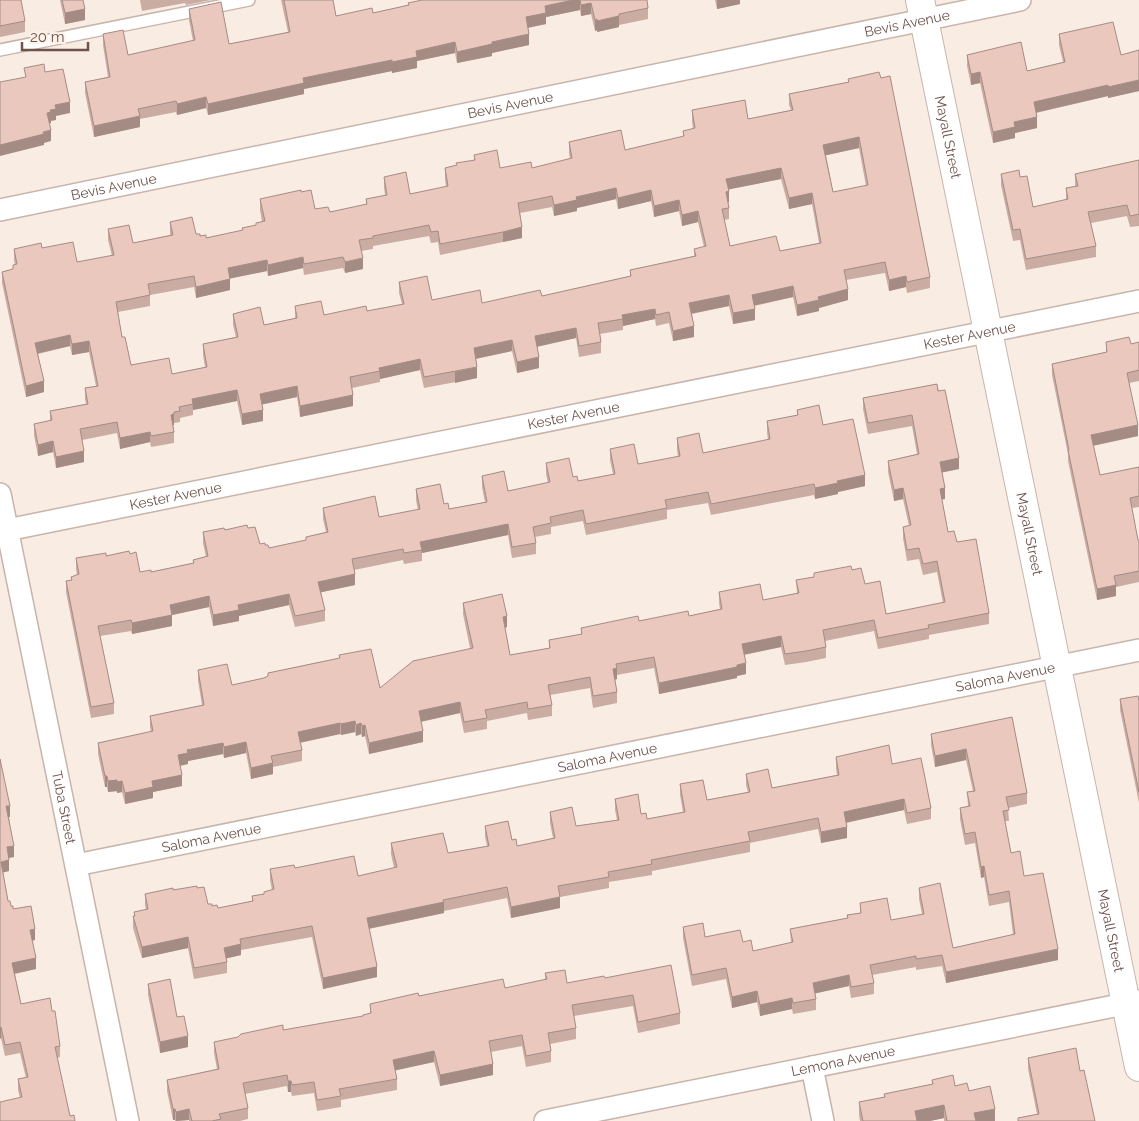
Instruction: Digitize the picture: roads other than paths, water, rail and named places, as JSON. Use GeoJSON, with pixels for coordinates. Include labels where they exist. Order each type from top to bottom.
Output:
{"type":"FeatureCollection","features":[{"type":"Feature","properties":{"kind":"street","name":"Bevis Avenue"},"geometry":{"type":"LineString","coordinates":[[0,210],[922,10],[1020,0]]}},
{"type":"Feature","properties":{"kind":"street","name":"Mayall Street"},"geometry":{"type":"LineString","coordinates":[[922,10],[1056,668],[1132,1002],[1139,1067]]}},
{"type":"Feature","properties":{"kind":"street","name":"Kester Avenue"},"geometry":{"type":"LineString","coordinates":[[7,530],[1139,301]]}},
{"type":"Feature","properties":{"kind":"street","name":"Tuba Street"},"geometry":{"type":"LineString","coordinates":[[0,494],[128,1121]]}},
{"type":"Feature","properties":{"kind":"street","name":"Saloma Avenue"},"geometry":{"type":"LineString","coordinates":[[76,865],[1139,650]]}},
{"type":"Feature","properties":{"kind":"street","name":"Lemona Avenue"},"geometry":{"type":"LineString","coordinates":[[545,1121],[1132,1002]]}},
{"type":"Feature","properties":{"kind":"street"},"geometry":{"type":"LineString","coordinates":[[812,1066],[823,1121]]}},
{"type":"Feature","properties":{"kind":"lane"},"geometry":{"type":"LineString","coordinates":[[0,50],[249,0]]}}]}
